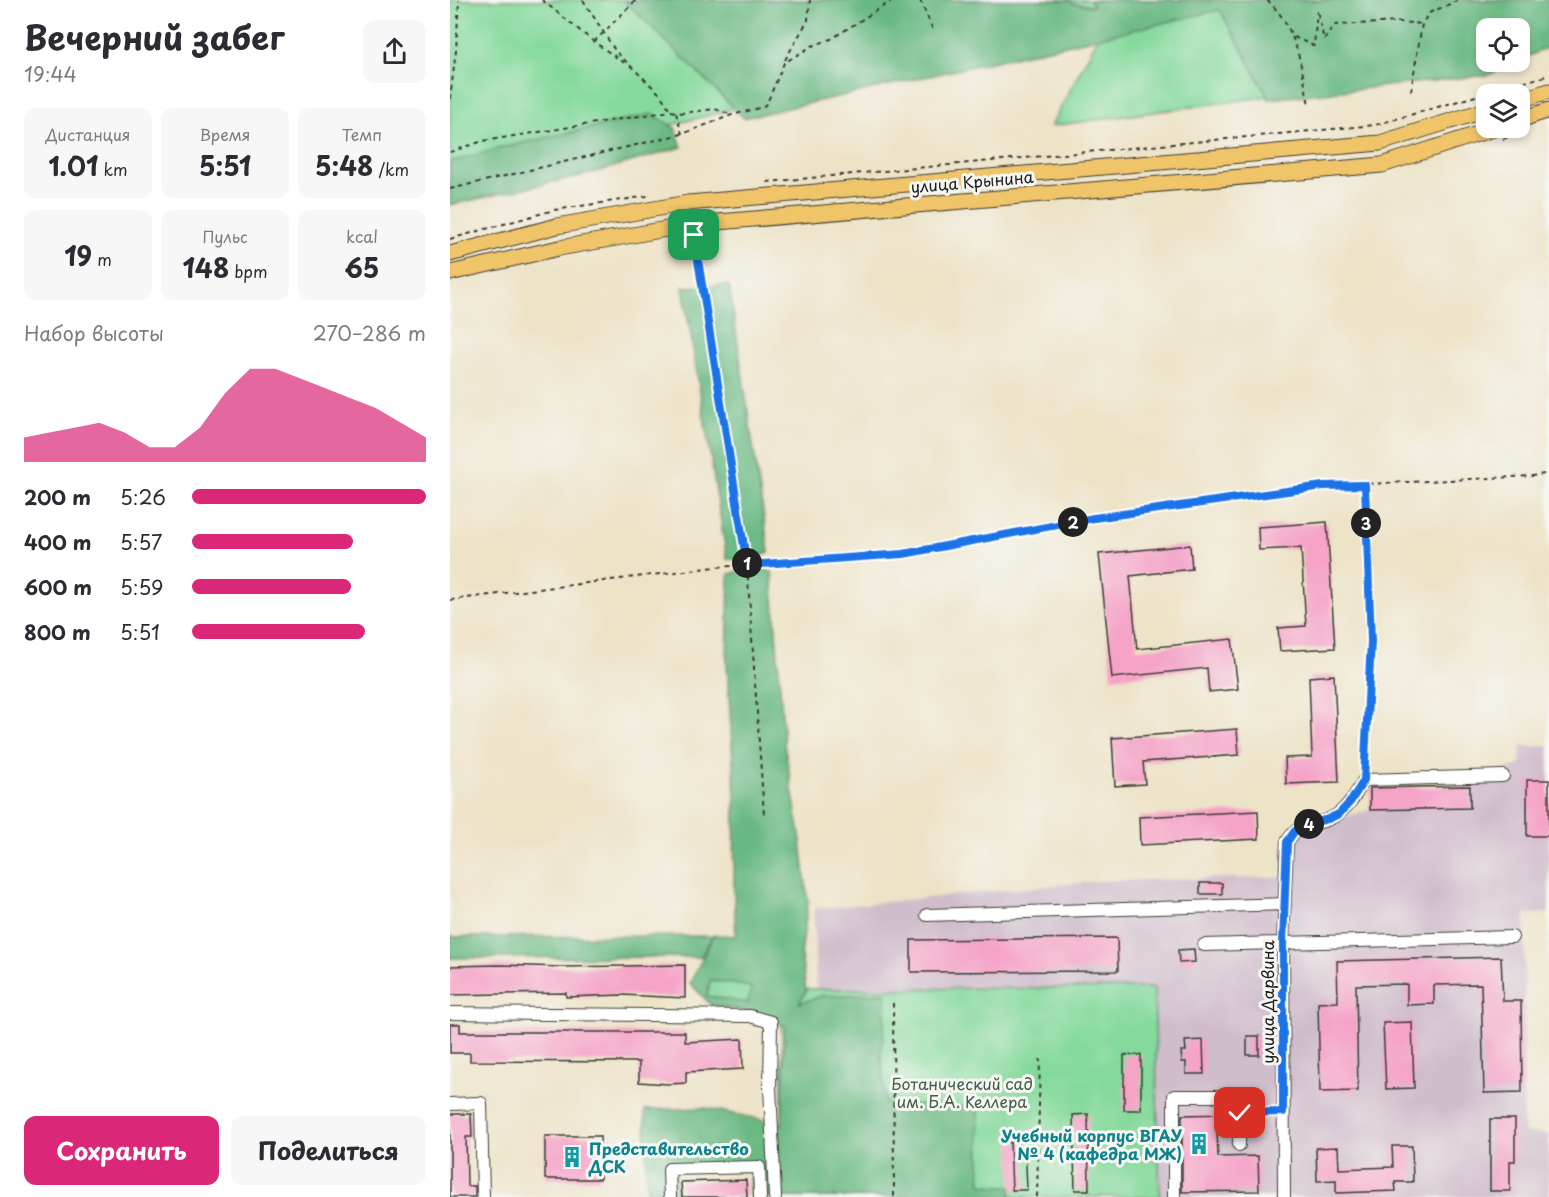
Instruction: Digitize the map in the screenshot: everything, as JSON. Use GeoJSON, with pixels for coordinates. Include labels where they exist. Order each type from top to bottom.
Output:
{"type":"FeatureCollection","features":[{"type":"Feature","properties":{"kind":"main road"},"geometry":{"type":"LineString","coordinates":[[1530,97],[1549,91]]}},
{"type":"Feature","properties":{"kind":"main road"},"geometry":{"type":"LineString","coordinates":[[1530,117],[1549,110]]}},
{"type":"Feature","properties":{"kind":"main road","name":"улица Крынина"},"geometry":{"type":"LineString","coordinates":[[450,254],[557,226],[688,203],[1380,143],[1476,114]]}},
{"type":"Feature","properties":{"kind":"main road","name":"улица Крынина"},"geometry":{"type":"LineString","coordinates":[[450,273],[559,248],[695,224],[1288,171],[1382,165],[1476,134]]}},
{"type":"Feature","properties":{"kind":"street"},"geometry":{"type":"LineString","coordinates":[[1364,780],[1503,776]]}},
{"type":"Feature","properties":{"kind":"street","name":"улица Дарвина"},"geometry":{"type":"LineString","coordinates":[[1284,1197],[1283,943],[1287,842],[1301,826],[1339,814],[1351,801],[1364,780]]}},
{"type":"Feature","properties":{"kind":"street"},"geometry":{"type":"LineString","coordinates":[[927,915],[1285,903]]}},
{"type":"Feature","properties":{"kind":"street"},"geometry":{"type":"LineString","coordinates":[[1204,945],[1512,937]]}},
{"type":"Feature","properties":{"kind":"street"},"geometry":{"type":"LineString","coordinates":[[450,1013],[750,1016],[771,1022],[770,1087],[775,1197]]}},
{"type":"Feature","properties":{"kind":"street"},"geometry":{"type":"LineString","coordinates":[[1174,1197],[1173,1096],[1225,1096],[1240,1113],[1239,1145]]}},
{"type":"Feature","properties":{"kind":"street"},"geometry":{"type":"LineString","coordinates":[[450,1104],[481,1103],[483,1197]]}},
{"type":"Feature","properties":{"kind":"street"},"geometry":{"type":"LineString","coordinates":[[670,1197],[669,1169],[759,1167],[760,1197]]}},
{"type":"Feature","properties":{"kind":"path"},"geometry":{"type":"LineString","coordinates":[[450,99],[459,0]]}},
{"type":"Feature","properties":{"kind":"path"},"geometry":{"type":"LineString","coordinates":[[542,0],[594,42],[632,68]]}},
{"type":"Feature","properties":{"kind":"path"},"geometry":{"type":"LineString","coordinates":[[583,0],[616,52],[660,94],[673,111],[682,134]]}},
{"type":"Feature","properties":{"kind":"path"},"geometry":{"type":"LineString","coordinates":[[594,42],[636,0]]}},
{"type":"Feature","properties":{"kind":"path"},"geometry":{"type":"LineString","coordinates":[[450,189],[682,134],[732,115],[763,107],[808,20],[810,0]]}},
{"type":"Feature","properties":{"kind":"path"},"geometry":{"type":"LineString","coordinates":[[784,63],[812,46],[831,39],[892,0]]}},
{"type":"Feature","properties":{"kind":"path"},"geometry":{"type":"LineString","coordinates":[[920,0],[934,32]]}},
{"type":"Feature","properties":{"kind":"path"},"geometry":{"type":"LineString","coordinates":[[1267,0],[1287,22],[1293,36],[1309,105]]}},
{"type":"Feature","properties":{"kind":"path"},"geometry":{"type":"LineString","coordinates":[[1411,91],[1422,24],[1429,13],[1459,0]]}},
{"type":"Feature","properties":{"kind":"path"},"geometry":{"type":"LineString","coordinates":[[1293,36],[1314,46],[1317,11],[1324,40],[1335,25],[1401,22],[1422,24]]}},
{"type":"Feature","properties":{"kind":"path"},"geometry":{"type":"LineString","coordinates":[[760,183],[1375,125],[1549,75]]}},
{"type":"Feature","properties":{"kind":"path"},"geometry":{"type":"LineString","coordinates":[[450,152],[483,141],[673,111],[715,109],[732,115]]}},
{"type":"Feature","properties":{"kind":"path"},"geometry":{"type":"LineString","coordinates":[[450,238],[554,210],[656,195]]}},
{"type":"Feature","properties":{"kind":"path"},"geometry":{"type":"LineString","coordinates":[[694,235],[747,565],[764,815]]}},
{"type":"Feature","properties":{"kind":"path"},"geometry":{"type":"LineString","coordinates":[[450,600],[747,565],[903,554],[1094,518],[1323,486],[1533,476],[1549,473]]}},
{"type":"Feature","properties":{"kind":"path"},"geometry":{"type":"LineString","coordinates":[[1364,780],[1371,641],[1365,485]]}},
{"type":"Feature","properties":{"kind":"path"},"geometry":{"type":"LineString","coordinates":[[893,1003],[894,1197]]}},
{"type":"Feature","properties":{"kind":"path"},"geometry":{"type":"LineString","coordinates":[[1037,1197],[1040,1059]]}},
{"type":"Feature","properties":{"kind":"path"},"geometry":{"type":"LineString","coordinates":[[1240,1113],[1283,1112]]}},
{"type":"Feature","properties":{"kind":"shaded area"},"geometry":{"type":"Polygon","coordinates":[[[1521,746],[1549,746],[1549,913],[1525,914],[1523,1133],[1549,1134],[1549,1197],[821,1197],[814,909],[1097,881],[1282,877],[1284,835],[1520,765],[1521,746]]]}},
{"type":"Feature","properties":{"kind":"green space"},"geometry":{"type":"Polygon","coordinates":[[[450,0],[1113,0],[770,96],[722,112],[450,180],[450,0]]]}},
{"type":"Feature","properties":{"kind":"green space"},"geometry":{"type":"Polygon","coordinates":[[[624,0],[1069,0],[1072,3],[1093,6],[1090,0],[1549,0],[1549,47],[1530,56],[1530,18],[1476,18],[1476,72],[1495,72],[1488,75],[1269,99],[1220,10],[744,118],[624,0]]]}},
{"type":"Feature","properties":{"kind":"green space"},"geometry":{"type":"Polygon","coordinates":[[[1118,0],[1549,0],[1530,18],[1476,18],[1476,64],[1249,99],[1051,126],[1118,0]]]}},
{"type":"Feature","properties":{"kind":"green space"},"geometry":{"type":"Polygon","coordinates":[[[652,114],[675,128],[682,147],[589,174],[450,205],[450,162],[496,149],[652,114]]]}},
{"type":"Feature","properties":{"kind":"green space"},"geometry":{"type":"Polygon","coordinates":[[[729,285],[769,552],[749,560],[727,559],[683,287],[729,285]]]}},
{"type":"Feature","properties":{"kind":"green space"},"geometry":{"type":"Polygon","coordinates":[[[753,567],[772,572],[784,743],[801,841],[808,902],[801,955],[806,991],[799,1003],[822,996],[886,993],[881,1055],[886,1104],[978,1107],[981,1184],[1011,1187],[1011,1197],[751,1197],[750,1170],[676,1169],[677,1197],[647,1197],[645,1110],[706,1108],[782,1124],[785,1026],[754,1013],[711,1005],[690,983],[714,935],[736,936],[735,794],[727,664],[729,574],[753,567]],[[710,980],[707,996],[748,1003],[751,987],[710,980]]]}},
{"type":"Feature","properties":{"kind":"green space"},"geometry":{"type":"Polygon","coordinates":[[[712,936],[701,957],[450,958],[450,937],[712,936]]]}},
{"type":"Feature","properties":{"kind":"green space"},"geometry":{"type":"Polygon","coordinates":[[[710,980],[751,987],[749,1003],[707,996],[710,980]]]}},
{"type":"Feature","properties":{"kind":"green space","name":"Ботанический сад им. Б.А. Келлера"},"geometry":{"type":"Polygon","coordinates":[[[1154,988],[1160,1197],[782,1197],[782,1035],[779,1013],[765,989],[1154,988]]]}},
{"type":"Feature","properties":{"kind":"building"},"geometry":{"type":"Polygon","coordinates":[[[1327,522],[1335,648],[1280,651],[1278,628],[1306,626],[1301,548],[1259,550],[1258,527],[1327,522]]]}},
{"type":"Feature","properties":{"kind":"building"},"geometry":{"type":"Polygon","coordinates":[[[1190,545],[1192,569],[1130,576],[1137,649],[1232,639],[1238,689],[1209,692],[1207,668],[1112,678],[1099,554],[1190,545]]]}},
{"type":"Feature","properties":{"kind":"building"},"geometry":{"type":"Polygon","coordinates":[[[1334,675],[1339,782],[1286,784],[1285,758],[1312,757],[1309,677],[1334,675]]]}},
{"type":"Feature","properties":{"kind":"building"},"geometry":{"type":"Polygon","coordinates":[[[1237,729],[1239,755],[1143,762],[1145,784],[1115,786],[1112,738],[1237,729]]]}},
{"type":"Feature","properties":{"kind":"building"},"geometry":{"type":"Polygon","coordinates":[[[1527,780],[1549,780],[1549,836],[1527,836],[1527,780]]]}},
{"type":"Feature","properties":{"kind":"building"},"geometry":{"type":"Polygon","coordinates":[[[1470,786],[1470,808],[1370,810],[1370,788],[1470,786]]]}},
{"type":"Feature","properties":{"kind":"building"},"geometry":{"type":"Polygon","coordinates":[[[1258,811],[1259,839],[1140,845],[1139,817],[1258,811]]]}},
{"type":"Feature","properties":{"kind":"building"},"geometry":{"type":"Polygon","coordinates":[[[1200,883],[1222,883],[1222,894],[1200,894],[1200,883]]]}},
{"type":"Feature","properties":{"kind":"building"},"geometry":{"type":"Polygon","coordinates":[[[1117,938],[1118,971],[911,972],[911,940],[1117,938]]]}},
{"type":"Feature","properties":{"kind":"building"},"geometry":{"type":"Polygon","coordinates":[[[1194,949],[1195,962],[1179,963],[1178,950],[1194,949]]]}},
{"type":"Feature","properties":{"kind":"building"},"geometry":{"type":"Polygon","coordinates":[[[1501,957],[1503,1001],[1521,1001],[1522,1092],[1484,1093],[1481,984],[1434,985],[1434,1004],[1407,1005],[1407,984],[1356,985],[1358,1091],[1320,1092],[1318,1003],[1338,1002],[1337,961],[1501,957]]]}},
{"type":"Feature","properties":{"kind":"building"},"geometry":{"type":"Polygon","coordinates":[[[685,965],[685,998],[622,995],[566,997],[566,993],[450,995],[450,966],[561,967],[685,965]]]}},
{"type":"Feature","properties":{"kind":"building"},"geometry":{"type":"Polygon","coordinates":[[[1412,1022],[1414,1088],[1386,1089],[1383,1023],[1412,1022]]]}},
{"type":"Feature","properties":{"kind":"building"},"geometry":{"type":"Polygon","coordinates":[[[450,1024],[460,1024],[460,1032],[685,1032],[685,1042],[742,1039],[743,1069],[686,1072],[686,1083],[668,1084],[639,1082],[639,1062],[470,1061],[470,1053],[450,1053],[450,1024]]]}},
{"type":"Feature","properties":{"kind":"building"},"geometry":{"type":"Polygon","coordinates":[[[1247,1036],[1259,1036],[1259,1055],[1247,1055],[1247,1036]]]}},
{"type":"Feature","properties":{"kind":"building"},"geometry":{"type":"Polygon","coordinates":[[[1203,1040],[1204,1074],[1186,1074],[1186,1062],[1182,1062],[1181,1051],[1186,1051],[1185,1041],[1203,1040]]]}},
{"type":"Feature","properties":{"kind":"building"},"geometry":{"type":"Polygon","coordinates":[[[1124,1055],[1141,1055],[1141,1110],[1124,1110],[1124,1055]]]}},
{"type":"Feature","properties":{"kind":"building"},"geometry":{"type":"Polygon","coordinates":[[[450,1114],[471,1114],[472,1137],[466,1137],[467,1186],[475,1186],[475,1197],[450,1197],[450,1114]]]}},
{"type":"Feature","properties":{"kind":"building"},"geometry":{"type":"Polygon","coordinates":[[[1088,1114],[1089,1190],[1075,1190],[1073,1115],[1088,1114]]]}},
{"type":"Feature","properties":{"kind":"building","name":"Учебный корпус ВГАУ № 4 (кафедра МЖ)"},"geometry":{"type":"Polygon","coordinates":[[[1229,1114],[1230,1131],[1217,1132],[1218,1157],[1258,1156],[1259,1191],[1182,1192],[1182,1115],[1229,1114]]]}},
{"type":"Feature","properties":{"kind":"building"},"geometry":{"type":"Polygon","coordinates":[[[1490,1119],[1515,1119],[1515,1161],[1510,1161],[1510,1191],[1490,1191],[1490,1119]]]}},
{"type":"Feature","properties":{"kind":"building","name":"Представительство ДСК"},"geometry":{"type":"Polygon","coordinates":[[[545,1136],[600,1136],[600,1179],[545,1179],[545,1136]]]}},
{"type":"Feature","properties":{"kind":"building"},"geometry":{"type":"Polygon","coordinates":[[[1010,1142],[1025,1142],[1027,1190],[1012,1190],[1010,1142]]]}},
{"type":"Feature","properties":{"kind":"building"},"geometry":{"type":"Polygon","coordinates":[[[1392,1146],[1412,1146],[1413,1182],[1395,1182],[1396,1191],[1336,1193],[1336,1180],[1317,1181],[1316,1148],[1338,1147],[1339,1169],[1393,1167],[1392,1146]]]}},
{"type":"Feature","properties":{"kind":"building"},"geometry":{"type":"Polygon","coordinates":[[[746,1180],[747,1197],[682,1197],[681,1182],[746,1180]]]}},
{"type":"Feature","properties":{"kind":"place","name":"Учебный корпус ВГАУ № 4 (кафедра МЖ)"},"geometry":{"type":"Point","coordinates":[1199,1144]}},
{"type":"Feature","properties":{"kind":"place","name":"Представительство ДСК"},"geometry":{"type":"Point","coordinates":[572,1157]}},
{"type":"Feature","properties":{"kind":"route"},"geometry":{"type":"LineString","coordinates":[[694,235],[747,565],[903,554],[1094,518],[1323,486],[1365,485],[1371,641],[1364,780],[1351,801],[1339,814],[1301,826],[1287,842],[1283,943],[1283,1112],[1240,1113]]}}]}
